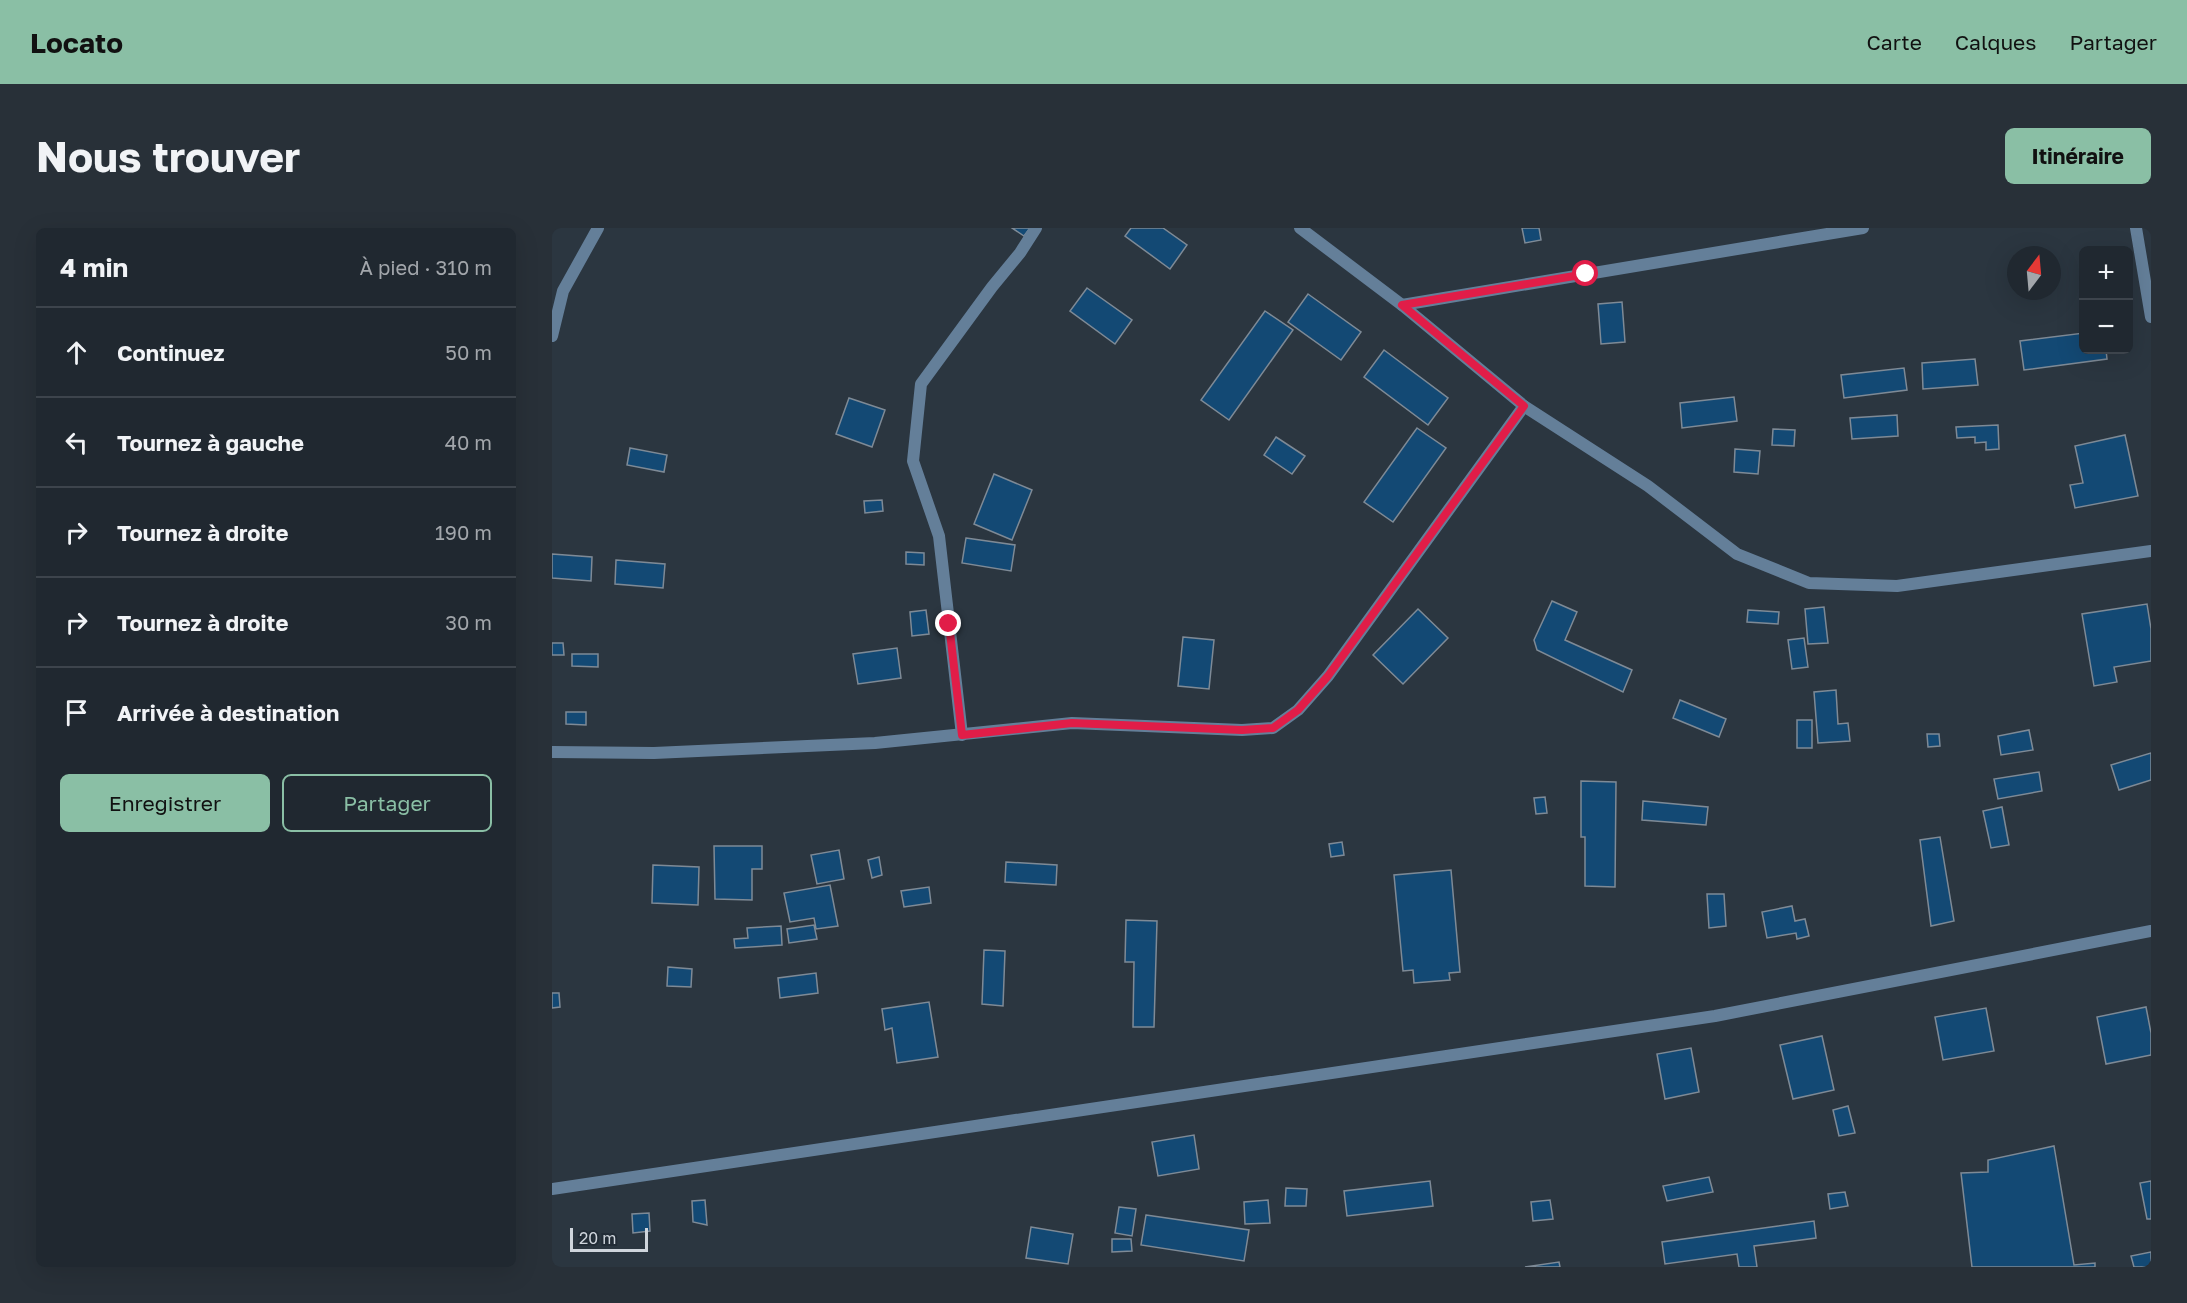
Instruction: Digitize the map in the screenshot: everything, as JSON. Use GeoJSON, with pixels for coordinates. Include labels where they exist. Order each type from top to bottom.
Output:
{"type":"FeatureCollection","features":[{"type":"Feature","properties":{"kind":"street"},"geometry":{"type":"LineString","coordinates":[[552,336],[563,291],[598,228]]}},
{"type":"Feature","properties":{"kind":"street"},"geometry":{"type":"LineString","coordinates":[[962,735],[939,536],[913,461],[921,384],[992,287],[1020,253],[1036,228]]}},
{"type":"Feature","properties":{"kind":"street"},"geometry":{"type":"LineString","coordinates":[[1300,228],[1402,305],[1524,406],[1648,486],[1737,554],[1809,583],[1897,586],[2151,551]]}},
{"type":"Feature","properties":{"kind":"street"},"geometry":{"type":"LineString","coordinates":[[1402,305],[1863,228]]}},
{"type":"Feature","properties":{"kind":"street"},"geometry":{"type":"LineString","coordinates":[[2136,228],[2151,317]]}},
{"type":"Feature","properties":{"kind":"street"},"geometry":{"type":"LineString","coordinates":[[552,752],[654,753],[875,743],[1072,723],[1242,730],[1273,728],[1298,710],[1328,676],[1524,406]]}},
{"type":"Feature","properties":{"kind":"street"},"geometry":{"type":"LineString","coordinates":[[552,1190],[1715,1016],[2151,931]]}},
{"type":"Feature","properties":{"kind":"building"},"geometry":{"type":"Polygon","coordinates":[[[1012,228],[1030,228],[1024,236],[1012,228]]]}},
{"type":"Feature","properties":{"kind":"building"},"geometry":{"type":"Polygon","coordinates":[[[1131,228],[1163,228],[1187,245],[1170,269],[1125,236],[1131,228]]]}},
{"type":"Feature","properties":{"kind":"building"},"geometry":{"type":"Polygon","coordinates":[[[1522,228],[1539,228],[1541,240],[1525,243],[1522,228]]]}},
{"type":"Feature","properties":{"kind":"building"},"geometry":{"type":"Polygon","coordinates":[[[1087,288],[1132,320],[1115,344],[1070,311],[1087,288]]]}},
{"type":"Feature","properties":{"kind":"building"},"geometry":{"type":"Polygon","coordinates":[[[1308,294],[1361,332],[1341,360],[1288,322],[1308,294]]]}},
{"type":"Feature","properties":{"kind":"building"},"geometry":{"type":"Polygon","coordinates":[[[1622,302],[1625,342],[1601,344],[1598,304],[1622,302]]]}},
{"type":"Feature","properties":{"kind":"building"},"geometry":{"type":"Polygon","coordinates":[[[1265,311],[1293,330],[1229,420],[1201,400],[1265,311]]]}},
{"type":"Feature","properties":{"kind":"building"},"geometry":{"type":"Polygon","coordinates":[[[2079,334],[2079,354],[2106,354],[2107,359],[2024,370],[2020,341],[2079,334]]]}},
{"type":"Feature","properties":{"kind":"building"},"geometry":{"type":"Polygon","coordinates":[[[1384,350],[1448,398],[1428,425],[1364,377],[1384,350]]]}},
{"type":"Feature","properties":{"kind":"building"},"geometry":{"type":"Polygon","coordinates":[[[1975,359],[1978,385],[1923,389],[1922,363],[1975,359]]]}},
{"type":"Feature","properties":{"kind":"building"},"geometry":{"type":"Polygon","coordinates":[[[1904,368],[1907,390],[1844,398],[1841,375],[1904,368]]]}},
{"type":"Feature","properties":{"kind":"building"},"geometry":{"type":"Polygon","coordinates":[[[1734,397],[1737,421],[1682,428],[1680,403],[1734,397]]]}},
{"type":"Feature","properties":{"kind":"building"},"geometry":{"type":"Polygon","coordinates":[[[849,398],[885,410],[872,447],[836,434],[849,398]]]}},
{"type":"Feature","properties":{"kind":"building"},"geometry":{"type":"Polygon","coordinates":[[[1897,415],[1898,436],[1852,439],[1850,418],[1897,415]]]}},
{"type":"Feature","properties":{"kind":"building"},"geometry":{"type":"Polygon","coordinates":[[[1998,425],[1999,449],[1986,450],[1986,442],[1975,443],[1975,437],[1957,438],[1956,427],[1998,425]]]}},
{"type":"Feature","properties":{"kind":"building"},"geometry":{"type":"Polygon","coordinates":[[[1417,428],[1446,448],[1393,522],[1364,502],[1417,428]]]}},
{"type":"Feature","properties":{"kind":"building"},"geometry":{"type":"Polygon","coordinates":[[[1773,429],[1795,430],[1794,446],[1772,445],[1773,429]]]}},
{"type":"Feature","properties":{"kind":"building"},"geometry":{"type":"Polygon","coordinates":[[[2125,435],[2138,496],[2075,508],[2070,485],[2083,483],[2075,446],[2125,435]]]}},
{"type":"Feature","properties":{"kind":"building"},"geometry":{"type":"Polygon","coordinates":[[[1276,437],[1305,456],[1292,474],[1264,455],[1276,437]]]}},
{"type":"Feature","properties":{"kind":"building"},"geometry":{"type":"Polygon","coordinates":[[[630,448],[667,455],[664,472],[627,465],[630,448]]]}},
{"type":"Feature","properties":{"kind":"building"},"geometry":{"type":"Polygon","coordinates":[[[1735,449],[1760,451],[1758,474],[1734,472],[1735,449]]]}},
{"type":"Feature","properties":{"kind":"building"},"geometry":{"type":"Polygon","coordinates":[[[994,474],[1032,490],[1012,540],[974,524],[994,474]]]}},
{"type":"Feature","properties":{"kind":"building"},"geometry":{"type":"Polygon","coordinates":[[[882,500],[883,511],[865,513],[864,501],[882,500]]]}},
{"type":"Feature","properties":{"kind":"building"},"geometry":{"type":"Polygon","coordinates":[[[966,538],[1015,545],[1011,571],[962,563],[966,538]]]}},
{"type":"Feature","properties":{"kind":"building"},"geometry":{"type":"Polygon","coordinates":[[[906,552],[924,553],[924,565],[906,564],[906,552]]]}},
{"type":"Feature","properties":{"kind":"building"},"geometry":{"type":"Polygon","coordinates":[[[552,554],[592,557],[591,581],[552,578],[552,554]]]}},
{"type":"Feature","properties":{"kind":"building"},"geometry":{"type":"Polygon","coordinates":[[[616,560],[665,564],[663,588],[615,584],[616,560]]]}},
{"type":"Feature","properties":{"kind":"building"},"geometry":{"type":"Polygon","coordinates":[[[1552,601],[1577,612],[1565,640],[1632,670],[1623,692],[1537,650],[1534,640],[1552,601]]]}},
{"type":"Feature","properties":{"kind":"building"},"geometry":{"type":"Polygon","coordinates":[[[2147,604],[2151,629],[2151,661],[2114,667],[2117,682],[2094,686],[2082,614],[2147,604]]]}},
{"type":"Feature","properties":{"kind":"building"},"geometry":{"type":"Polygon","coordinates":[[[1824,607],[1828,643],[1808,644],[1805,609],[1824,607]]]}},
{"type":"Feature","properties":{"kind":"building"},"geometry":{"type":"Polygon","coordinates":[[[1418,609],[1448,638],[1403,684],[1373,655],[1418,609]]]}},
{"type":"Feature","properties":{"kind":"building"},"geometry":{"type":"Polygon","coordinates":[[[926,610],[929,634],[912,636],[910,612],[926,610]]]}},
{"type":"Feature","properties":{"kind":"building"},"geometry":{"type":"Polygon","coordinates":[[[1748,610],[1779,612],[1778,624],[1747,622],[1748,610]]]}},
{"type":"Feature","properties":{"kind":"building"},"geometry":{"type":"Polygon","coordinates":[[[1183,637],[1214,640],[1209,689],[1178,686],[1183,637]]]}},
{"type":"Feature","properties":{"kind":"building"},"geometry":{"type":"Polygon","coordinates":[[[1804,638],[1808,667],[1792,669],[1788,640],[1804,638]]]}},
{"type":"Feature","properties":{"kind":"building"},"geometry":{"type":"Polygon","coordinates":[[[552,643],[563,643],[564,655],[552,655],[552,643]]]}},
{"type":"Feature","properties":{"kind":"building"},"geometry":{"type":"Polygon","coordinates":[[[897,648],[901,678],[858,684],[853,654],[897,648]]]}},
{"type":"Feature","properties":{"kind":"building"},"geometry":{"type":"Polygon","coordinates":[[[572,654],[598,654],[598,667],[572,666],[572,654]]]}},
{"type":"Feature","properties":{"kind":"building"},"geometry":{"type":"Polygon","coordinates":[[[1836,690],[1838,724],[1848,723],[1850,741],[1818,743],[1814,692],[1836,690]]]}},
{"type":"Feature","properties":{"kind":"building"},"geometry":{"type":"Polygon","coordinates":[[[1680,700],[1726,719],[1719,737],[1673,718],[1680,700]]]}},
{"type":"Feature","properties":{"kind":"building"},"geometry":{"type":"Polygon","coordinates":[[[566,712],[586,712],[586,725],[566,724],[566,712]]]}},
{"type":"Feature","properties":{"kind":"building"},"geometry":{"type":"Polygon","coordinates":[[[1797,720],[1812,720],[1812,748],[1797,748],[1797,720]]]}},
{"type":"Feature","properties":{"kind":"building"},"geometry":{"type":"Polygon","coordinates":[[[2029,730],[2033,750],[2001,755],[1998,736],[2029,730]]]}},
{"type":"Feature","properties":{"kind":"building"},"geometry":{"type":"Polygon","coordinates":[[[1927,734],[1939,734],[1940,746],[1928,747],[1927,734]]]}},
{"type":"Feature","properties":{"kind":"building"},"geometry":{"type":"Polygon","coordinates":[[[2151,753],[2151,780],[2119,790],[2111,765],[2151,753]]]}},
{"type":"Feature","properties":{"kind":"building"},"geometry":{"type":"Polygon","coordinates":[[[2039,772],[2042,791],[1998,799],[1994,779],[2039,772]]]}},
{"type":"Feature","properties":{"kind":"building"},"geometry":{"type":"Polygon","coordinates":[[[1581,781],[1616,782],[1615,887],[1585,886],[1585,837],[1581,837],[1581,781]]]}},
{"type":"Feature","properties":{"kind":"building"},"geometry":{"type":"Polygon","coordinates":[[[1545,797],[1547,813],[1536,814],[1534,798],[1545,797]]]}},
{"type":"Feature","properties":{"kind":"building"},"geometry":{"type":"Polygon","coordinates":[[[1643,801],[1708,807],[1706,825],[1642,820],[1643,801]]]}},
{"type":"Feature","properties":{"kind":"building"},"geometry":{"type":"Polygon","coordinates":[[[2002,807],[2009,845],[1991,848],[1983,811],[2002,807]]]}},
{"type":"Feature","properties":{"kind":"building"},"geometry":{"type":"Polygon","coordinates":[[[1940,837],[1954,921],[1931,926],[1920,840],[1940,837]]]}},
{"type":"Feature","properties":{"kind":"building"},"geometry":{"type":"Polygon","coordinates":[[[1342,842],[1344,855],[1331,857],[1329,844],[1342,842]]]}},
{"type":"Feature","properties":{"kind":"building"},"geometry":{"type":"Polygon","coordinates":[[[714,846],[762,846],[762,869],[752,869],[752,900],[715,899],[714,846]]]}},
{"type":"Feature","properties":{"kind":"building"},"geometry":{"type":"Polygon","coordinates":[[[839,850],[844,879],[817,884],[811,855],[839,850]]]}},
{"type":"Feature","properties":{"kind":"building"},"geometry":{"type":"Polygon","coordinates":[[[879,857],[882,875],[872,878],[868,860],[879,857]]]}},
{"type":"Feature","properties":{"kind":"building"},"geometry":{"type":"Polygon","coordinates":[[[1006,862],[1057,865],[1056,885],[1005,882],[1006,862]]]}},
{"type":"Feature","properties":{"kind":"building"},"geometry":{"type":"Polygon","coordinates":[[[653,865],[699,867],[698,905],[652,903],[653,865]]]}},
{"type":"Feature","properties":{"kind":"building"},"geometry":{"type":"Polygon","coordinates":[[[1451,870],[1460,972],[1449,973],[1450,980],[1414,983],[1413,970],[1403,971],[1394,875],[1451,870]]]}},
{"type":"Feature","properties":{"kind":"building"},"geometry":{"type":"Polygon","coordinates":[[[830,885],[838,926],[816,929],[814,918],[790,922],[784,893],[830,885]]]}},
{"type":"Feature","properties":{"kind":"building"},"geometry":{"type":"Polygon","coordinates":[[[929,887],[931,903],[904,907],[901,891],[929,887]]]}},
{"type":"Feature","properties":{"kind":"building"},"geometry":{"type":"Polygon","coordinates":[[[1707,894],[1724,894],[1726,926],[1709,928],[1707,894]]]}},
{"type":"Feature","properties":{"kind":"building"},"geometry":{"type":"Polygon","coordinates":[[[1792,906],[1795,921],[1805,919],[1809,936],[1797,939],[1796,933],[1767,938],[1762,912],[1792,906]]]}},
{"type":"Feature","properties":{"kind":"building"},"geometry":{"type":"Polygon","coordinates":[[[1126,920],[1157,921],[1154,1027],[1133,1027],[1134,962],[1125,962],[1126,920]]]}},
{"type":"Feature","properties":{"kind":"building"},"geometry":{"type":"Polygon","coordinates":[[[814,925],[817,939],[789,943],[787,929],[814,925]]]}},
{"type":"Feature","properties":{"kind":"building"},"geometry":{"type":"Polygon","coordinates":[[[781,926],[782,945],[735,948],[734,939],[748,938],[747,928],[781,926]]]}},
{"type":"Feature","properties":{"kind":"building"},"geometry":{"type":"Polygon","coordinates":[[[984,950],[1005,951],[1003,1006],[982,1004],[984,950]]]}},
{"type":"Feature","properties":{"kind":"building"},"geometry":{"type":"Polygon","coordinates":[[[668,967],[692,969],[691,987],[667,986],[668,967]]]}},
{"type":"Feature","properties":{"kind":"building"},"geometry":{"type":"Polygon","coordinates":[[[816,973],[818,993],[780,998],[778,978],[816,973]]]}},
{"type":"Feature","properties":{"kind":"building"},"geometry":{"type":"Polygon","coordinates":[[[552,993],[559,993],[560,1007],[552,1008],[552,993]]]}},
{"type":"Feature","properties":{"kind":"building"},"geometry":{"type":"Polygon","coordinates":[[[929,1002],[938,1057],[897,1063],[892,1028],[885,1030],[882,1009],[929,1002]]]}},
{"type":"Feature","properties":{"kind":"building"},"geometry":{"type":"Polygon","coordinates":[[[2146,1007],[2151,1033],[2151,1055],[2106,1064],[2097,1017],[2146,1007]]]}},
{"type":"Feature","properties":{"kind":"building"},"geometry":{"type":"Polygon","coordinates":[[[1986,1008],[1994,1051],[1943,1060],[1935,1017],[1986,1008]]]}},
{"type":"Feature","properties":{"kind":"building"},"geometry":{"type":"Polygon","coordinates":[[[1822,1036],[1834,1090],[1793,1099],[1780,1045],[1822,1036]]]}},
{"type":"Feature","properties":{"kind":"building"},"geometry":{"type":"Polygon","coordinates":[[[1691,1048],[1699,1092],[1665,1099],[1657,1054],[1691,1048]]]}},
{"type":"Feature","properties":{"kind":"building"},"geometry":{"type":"Polygon","coordinates":[[[1848,1106],[1855,1133],[1839,1136],[1833,1110],[1848,1106]]]}},
{"type":"Feature","properties":{"kind":"building"},"geometry":{"type":"Polygon","coordinates":[[[1194,1135],[1199,1169],[1158,1176],[1152,1142],[1194,1135]]]}},
{"type":"Feature","properties":{"kind":"building"},"geometry":{"type":"Polygon","coordinates":[[[2054,1146],[2074,1265],[2095,1263],[2095,1267],[1972,1267],[1961,1173],[1988,1172],[1988,1160],[2054,1146]]]}},
{"type":"Feature","properties":{"kind":"building"},"geometry":{"type":"Polygon","coordinates":[[[1709,1177],[1713,1192],[1667,1201],[1663,1186],[1709,1177]]]}},
{"type":"Feature","properties":{"kind":"building"},"geometry":{"type":"Polygon","coordinates":[[[1430,1181],[1433,1206],[1347,1216],[1344,1191],[1430,1181]]]}},
{"type":"Feature","properties":{"kind":"building"},"geometry":{"type":"Polygon","coordinates":[[[2151,1181],[2151,1219],[2147,1219],[2140,1183],[2151,1181]]]}},
{"type":"Feature","properties":{"kind":"building"},"geometry":{"type":"Polygon","coordinates":[[[1286,1188],[1307,1189],[1306,1206],[1285,1206],[1286,1188]]]}},
{"type":"Feature","properties":{"kind":"building"},"geometry":{"type":"Polygon","coordinates":[[[1845,1192],[1848,1206],[1830,1209],[1828,1194],[1845,1192]]]}},
{"type":"Feature","properties":{"kind":"building"},"geometry":{"type":"Polygon","coordinates":[[[705,1200],[707,1225],[693,1222],[692,1201],[705,1200]]]}},
{"type":"Feature","properties":{"kind":"building"},"geometry":{"type":"Polygon","coordinates":[[[1268,1200],[1270,1223],[1245,1224],[1244,1202],[1268,1200]]]}},
{"type":"Feature","properties":{"kind":"building"},"geometry":{"type":"Polygon","coordinates":[[[1550,1200],[1553,1219],[1533,1221],[1531,1202],[1550,1200]]]}},
{"type":"Feature","properties":{"kind":"building"},"geometry":{"type":"Polygon","coordinates":[[[1119,1207],[1136,1209],[1132,1236],[1115,1233],[1119,1207]]]}},
{"type":"Feature","properties":{"kind":"building"},"geometry":{"type":"Polygon","coordinates":[[[649,1213],[650,1231],[633,1233],[632,1214],[649,1213]]]}},
{"type":"Feature","properties":{"kind":"building"},"geometry":{"type":"Polygon","coordinates":[[[1146,1215],[1249,1230],[1244,1261],[1141,1245],[1146,1215]]]}},
{"type":"Feature","properties":{"kind":"building"},"geometry":{"type":"Polygon","coordinates":[[[1814,1221],[1816,1238],[1754,1246],[1757,1267],[1739,1267],[1737,1254],[1665,1264],[1662,1242],[1814,1221]]]}},
{"type":"Feature","properties":{"kind":"building"},"geometry":{"type":"Polygon","coordinates":[[[1031,1227],[1073,1234],[1068,1264],[1026,1258],[1031,1227]]]}},
{"type":"Feature","properties":{"kind":"building"},"geometry":{"type":"Polygon","coordinates":[[[1112,1239],[1131,1239],[1132,1251],[1112,1252],[1112,1239]]]}},
{"type":"Feature","properties":{"kind":"building"},"geometry":{"type":"Polygon","coordinates":[[[2151,1252],[2151,1267],[2134,1267],[2131,1256],[2151,1252]]]}},
{"type":"Feature","properties":{"kind":"building"},"geometry":{"type":"Polygon","coordinates":[[[1559,1262],[1560,1267],[1525,1267],[1559,1262]]]}},
{"type":"Feature","properties":{"kind":"route"},"geometry":{"type":"LineString","coordinates":[[949,624],[962,735],[1072,723],[1242,730],[1273,728],[1298,710],[1328,676],[1524,406],[1402,305],[1586,274]]}}]}
